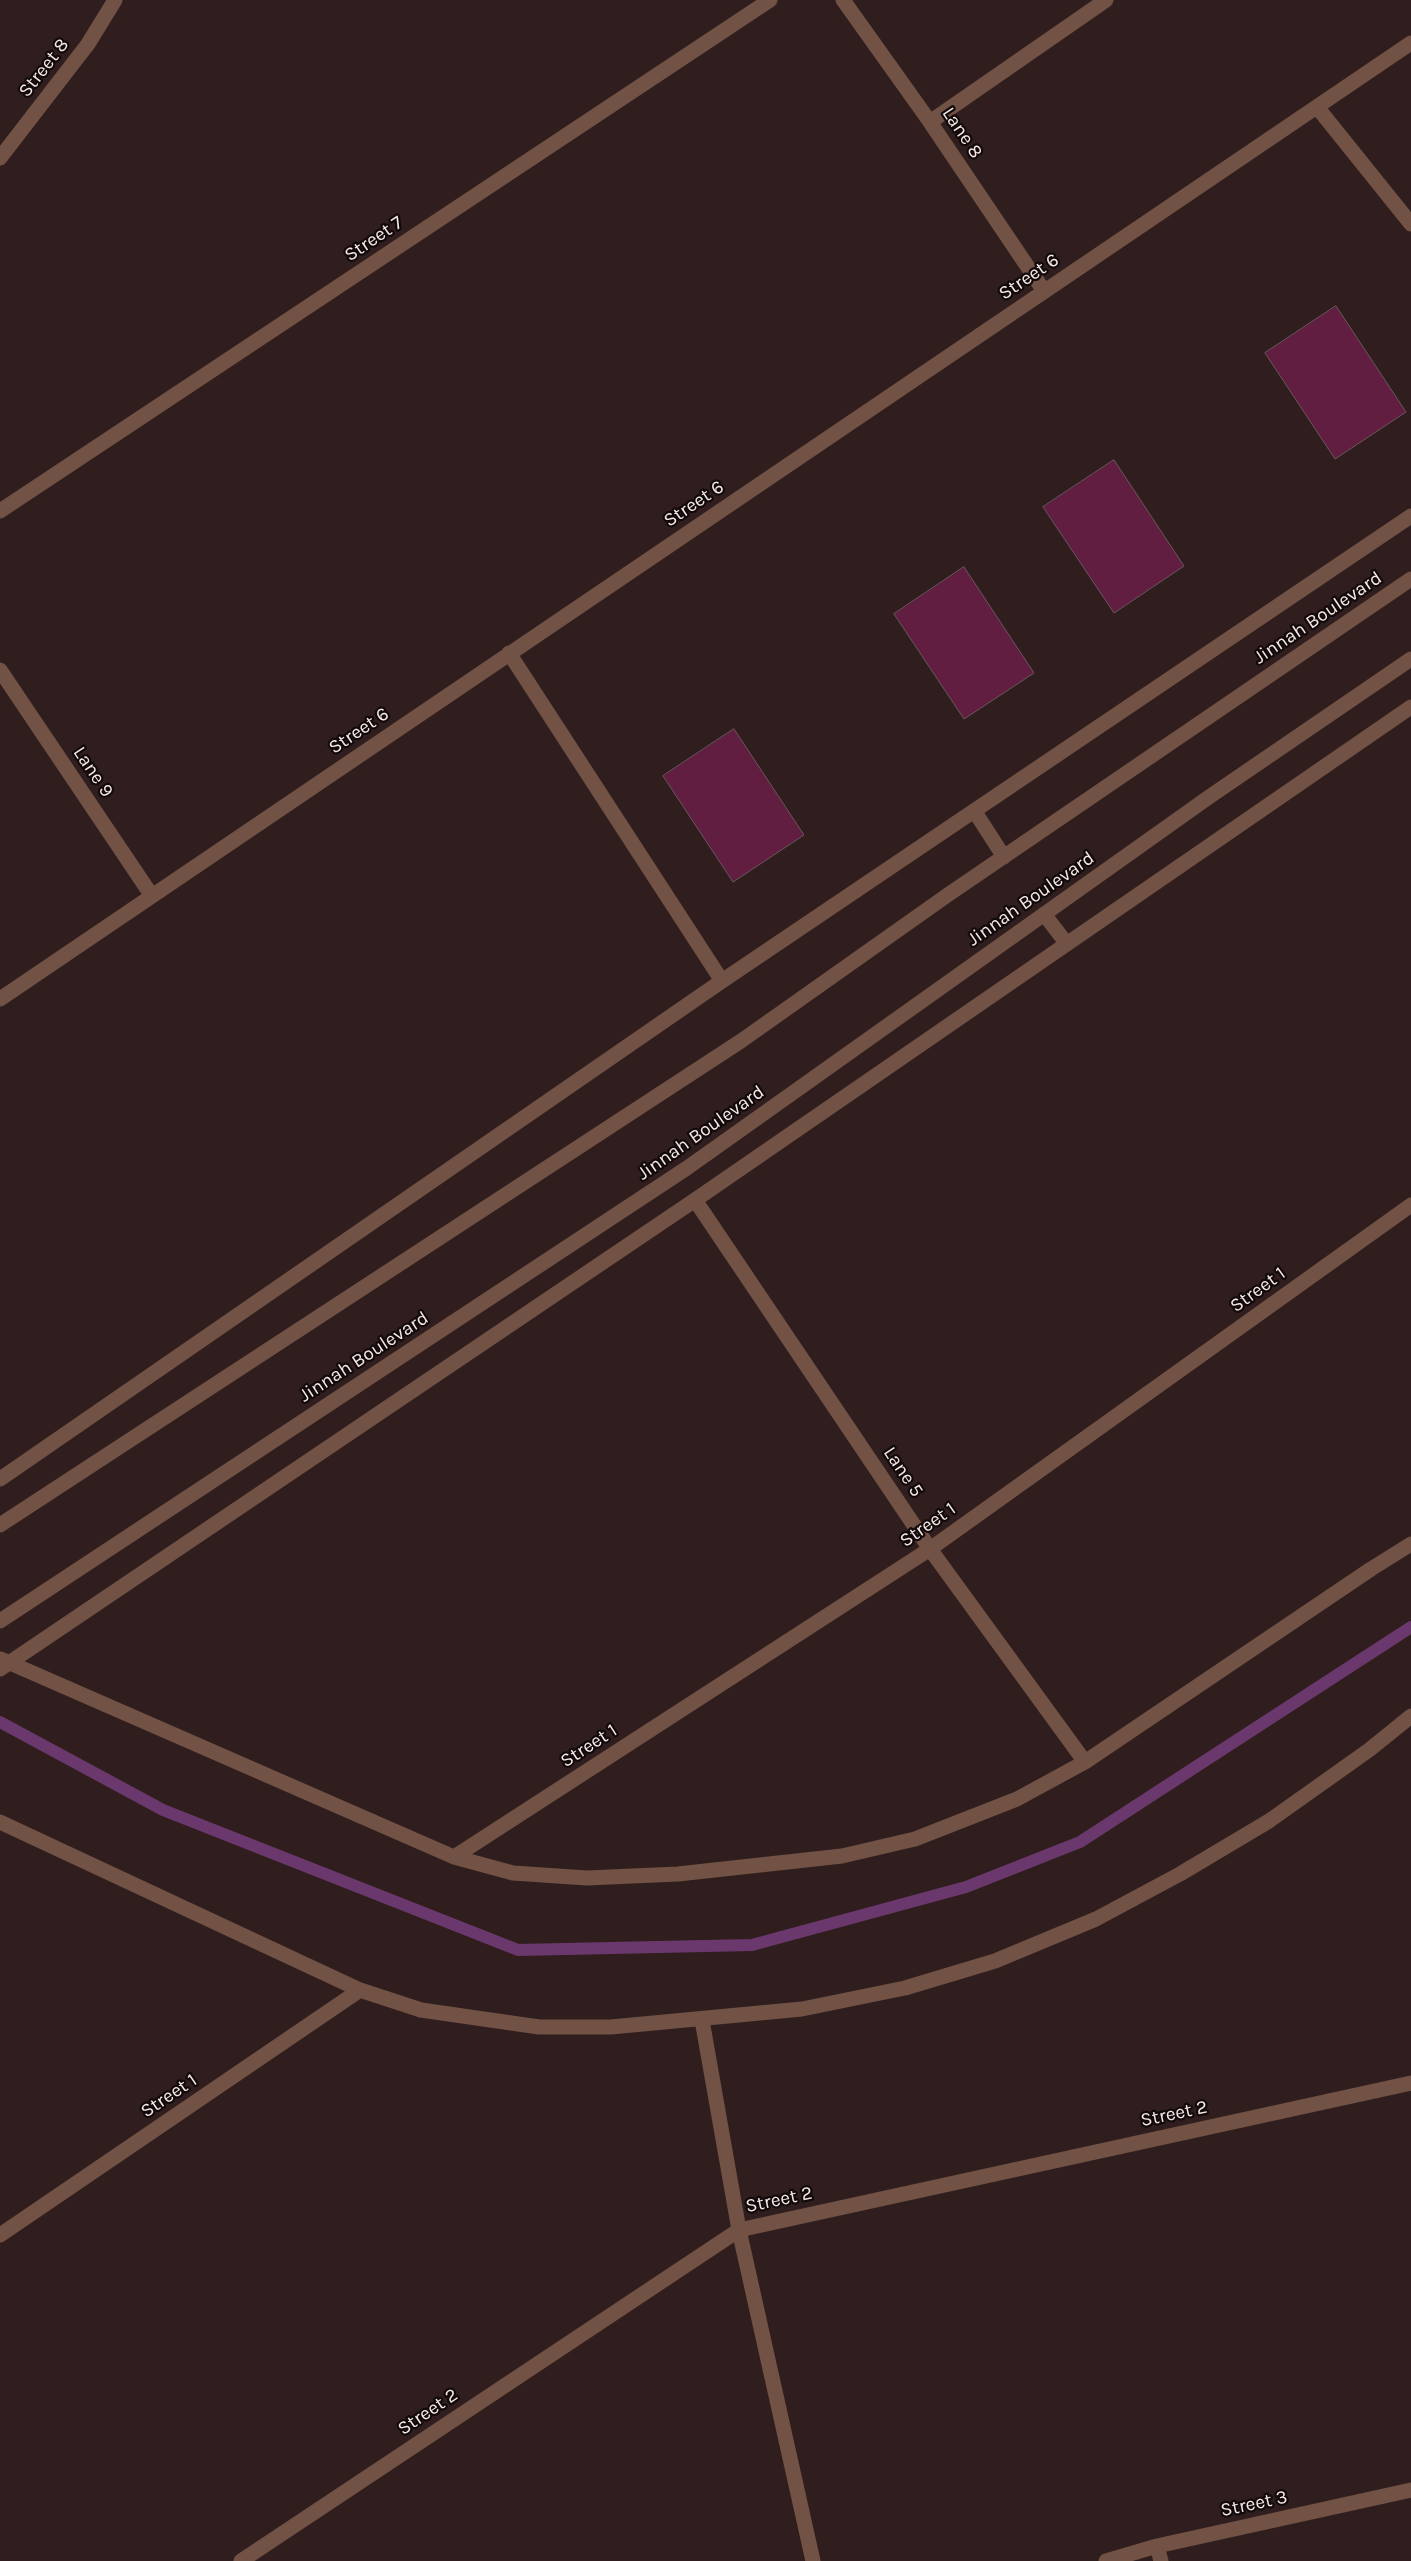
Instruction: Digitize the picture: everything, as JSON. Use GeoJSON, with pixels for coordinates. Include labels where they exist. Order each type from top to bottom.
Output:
{"type":"FeatureCollection","features":[{"type":"Feature","properties":{"kind":"street","name":"Street 8"},"geometry":{"type":"LineString","coordinates":[[0,158],[88,44],[115,0]]}},
{"type":"Feature","properties":{"kind":"street","name":"Street 7"},"geometry":{"type":"LineString","coordinates":[[0,512],[770,0]]}},
{"type":"Feature","properties":{"kind":"street","name":"Lane 8"},"geometry":{"type":"LineString","coordinates":[[843,0],[930,122],[1044,291]]}},
{"type":"Feature","properties":{"kind":"street"},"geometry":{"type":"LineString","coordinates":[[930,122],[1106,0]]}},
{"type":"Feature","properties":{"kind":"street","name":"Street 6"},"geometry":{"type":"LineString","coordinates":[[0,999],[1411,43]]}},
{"type":"Feature","properties":{"kind":"street"},"geometry":{"type":"LineString","coordinates":[[1317,107],[1411,224]]}},
{"type":"Feature","properties":{"kind":"street"},"geometry":{"type":"LineString","coordinates":[[0,1479],[722,981],[1411,516]]}},
{"type":"Feature","properties":{"kind":"street","name":"Jinnah Boulevard"},"geometry":{"type":"LineString","coordinates":[[0,1525],[733,1046],[1004,857],[1411,578]]}},
{"type":"Feature","properties":{"kind":"street"},"geometry":{"type":"LineString","coordinates":[[509,654],[722,981]]}},
{"type":"Feature","properties":{"kind":"street","name":"Jinnah Boulevard"},"geometry":{"type":"LineString","coordinates":[[0,1621],[687,1168],[1044,914],[1411,659]]}},
{"type":"Feature","properties":{"kind":"street","name":"Lane 9"},"geometry":{"type":"LineString","coordinates":[[0,670],[152,896]]}},
{"type":"Feature","properties":{"kind":"street"},"geometry":{"type":"LineString","coordinates":[[3,1663],[695,1200],[1411,707]]}},
{"type":"Feature","properties":{"kind":"street"},"geometry":{"type":"LineString","coordinates":[[975,812],[1004,857]]}},
{"type":"Feature","properties":{"kind":"street"},"geometry":{"type":"LineString","coordinates":[[1044,914],[1067,944]]}},
{"type":"Feature","properties":{"kind":"street","name":"Lane 5"},"geometry":{"type":"LineString","coordinates":[[695,1200],[930,1549],[1085,1762]]}},
{"type":"Feature","properties":{"kind":"street","name":"Street 1"},"geometry":{"type":"LineString","coordinates":[[454,1857],[930,1549],[1411,1205]]}},
{"type":"Feature","properties":{"kind":"street"},"geometry":{"type":"LineString","coordinates":[[3,1663],[454,1857],[512,1873],[587,1878],[678,1874],[842,1856],[915,1839],[1017,1799],[1085,1762],[1411,1544]]}},
{"type":"Feature","properties":{"kind":"street"},"geometry":{"type":"LineString","coordinates":[[0,1822],[360,1990],[421,2010],[539,2027],[611,2027],[702,2020],[802,2009],[905,1988],[995,1961],[1096,1919],[1180,1874],[1269,1821],[1369,1750],[1411,1716]]}},
{"type":"Feature","properties":{"kind":"street","name":"Street 1"},"geometry":{"type":"LineString","coordinates":[[0,2235],[360,1990]]}},
{"type":"Feature","properties":{"kind":"street"},"geometry":{"type":"LineString","coordinates":[[702,2020],[739,2230],[814,2561]]}},
{"type":"Feature","properties":{"kind":"street","name":"Street 2"},"geometry":{"type":"LineString","coordinates":[[241,2561],[739,2230],[1411,2083]]}},
{"type":"Feature","properties":{"kind":"street","name":"Street 3"},"geometry":{"type":"LineString","coordinates":[[1106,2561],[1158,2546],[1411,2490]]}},
{"type":"Feature","properties":{"kind":"street"},"geometry":{"type":"LineString","coordinates":[[1158,2546],[1161,2561]]}},
{"type":"Feature","properties":{"kind":"building"},"geometry":{"type":"Polygon","coordinates":[[[1336,306],[1406,412],[1335,459],[1265,353],[1336,306]]]}},
{"type":"Feature","properties":{"kind":"building"},"geometry":{"type":"Polygon","coordinates":[[[1114,460],[1184,566],[1114,613],[1043,507],[1114,460]]]}},
{"type":"Feature","properties":{"kind":"building"},"geometry":{"type":"Polygon","coordinates":[[[964,567],[1034,673],[964,719],[894,614],[964,567]]]}},
{"type":"Feature","properties":{"kind":"building"},"geometry":{"type":"Polygon","coordinates":[[[734,729],[804,835],[733,882],[663,776],[734,729]]]}},
{"type":"Feature","properties":{"kind":"waterway"},"geometry":{"type":"LineString","coordinates":[[0,1722],[163,1810],[518,1950],[752,1945],[966,1887],[1080,1842],[1411,1627]]}}]}
